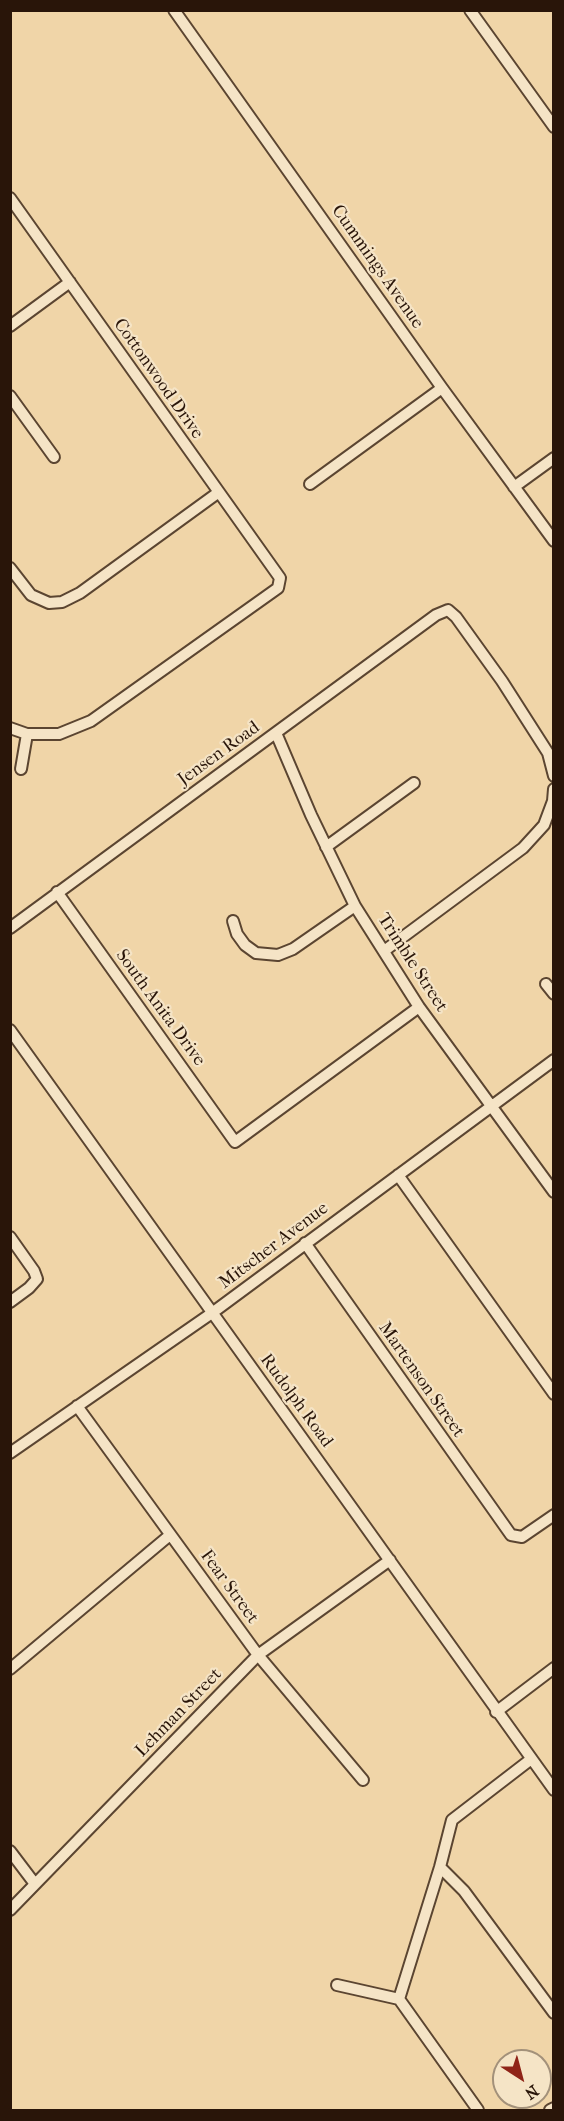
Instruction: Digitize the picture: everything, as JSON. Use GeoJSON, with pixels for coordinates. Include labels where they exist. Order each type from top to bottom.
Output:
{"type":"FeatureCollection","features":[{"type":"Feature","properties":{"kind":"street","name":"Cummings Avenue"},"geometry":{"type":"LineString","coordinates":[[174,10],[442,388],[554,541]]}},
{"type":"Feature","properties":{"kind":"street"},"geometry":{"type":"LineString","coordinates":[[470,10],[554,127]]}},
{"type":"Feature","properties":{"kind":"street","name":"Cottonwood Drive"},"geometry":{"type":"LineString","coordinates":[[10,198],[280,578],[278,588],[91,721],[59,734],[27,734]]}},
{"type":"Feature","properties":{"kind":"street"},"geometry":{"type":"LineString","coordinates":[[10,326],[70,282]]}},
{"type":"Feature","properties":{"kind":"street"},"geometry":{"type":"LineString","coordinates":[[310,484],[442,388]]}},
{"type":"Feature","properties":{"kind":"street"},"geometry":{"type":"LineString","coordinates":[[10,396],[54,457]]}},
{"type":"Feature","properties":{"kind":"street"},"geometry":{"type":"LineString","coordinates":[[514,486],[554,458]]}},
{"type":"Feature","properties":{"kind":"street"},"geometry":{"type":"LineString","coordinates":[[10,568],[31,595],[49,603],[62,602],[80,593],[219,492]]}},
{"type":"Feature","properties":{"kind":"street","name":"Jensen Road"},"geometry":{"type":"LineString","coordinates":[[10,928],[436,615],[448,610],[456,617],[495,671],[548,753],[554,776]]}},
{"type":"Feature","properties":{"kind":"street"},"geometry":{"type":"LineString","coordinates":[[10,728],[27,734],[21,769]]}},
{"type":"Feature","properties":{"kind":"street","name":"Trimble Street"},"geometry":{"type":"LineString","coordinates":[[276,733],[292,774],[356,906],[419,1007],[554,1192]]}},
{"type":"Feature","properties":{"kind":"street"},"geometry":{"type":"LineString","coordinates":[[326,847],[414,783]]}},
{"type":"Feature","properties":{"kind":"street"},"geometry":{"type":"LineString","coordinates":[[384,951],[549,828],[554,789]]}},
{"type":"Feature","properties":{"kind":"street","name":"South Anita Drive"},"geometry":{"type":"LineString","coordinates":[[57,892],[236,1142],[419,1007]]}},
{"type":"Feature","properties":{"kind":"street"},"geometry":{"type":"LineString","coordinates":[[233,921],[237,934],[245,945],[256,953],[278,956],[293,949],[356,906]]}},
{"type":"Feature","properties":{"kind":"street"},"geometry":{"type":"LineString","coordinates":[[546,984],[554,994]]}},
{"type":"Feature","properties":{"kind":"street","name":"Rudolph Road"},"geometry":{"type":"LineString","coordinates":[[10,1030],[390,1560],[530,1760],[554,1790]]}},
{"type":"Feature","properties":{"kind":"street","name":"Mitscher Avenue"},"geometry":{"type":"LineString","coordinates":[[12,1448],[212,1313],[554,1060]]}},
{"type":"Feature","properties":{"kind":"street"},"geometry":{"type":"LineString","coordinates":[[398,1175],[554,1394]]}},
{"type":"Feature","properties":{"kind":"street"},"geometry":{"type":"LineString","coordinates":[[10,1237],[34,1271],[37,1279],[10,1302]]}},
{"type":"Feature","properties":{"kind":"street","name":"Martenson Street"},"geometry":{"type":"LineString","coordinates":[[305,1244],[511,1535],[522,1537],[554,1515]]}},
{"type":"Feature","properties":{"kind":"street","name":"Fear Street"},"geometry":{"type":"LineString","coordinates":[[77,1406],[258,1655],[363,1780]]}},
{"type":"Feature","properties":{"kind":"street"},"geometry":{"type":"LineString","coordinates":[[10,1669],[171,1535]]}},
{"type":"Feature","properties":{"kind":"street","name":"Lehman Street"},"geometry":{"type":"LineString","coordinates":[[10,1910],[258,1655],[390,1560]]}},
{"type":"Feature","properties":{"kind":"street"},"geometry":{"type":"LineString","coordinates":[[496,1712],[554,1668]]}},
{"type":"Feature","properties":{"kind":"street"},"geometry":{"type":"LineString","coordinates":[[399,1999],[440,1867],[452,1820],[530,1760]]}},
{"type":"Feature","properties":{"kind":"street"},"geometry":{"type":"LineString","coordinates":[[10,1851],[35,1884]]}},
{"type":"Feature","properties":{"kind":"street"},"geometry":{"type":"LineString","coordinates":[[440,1867],[464,1891],[554,2013]]}},
{"type":"Feature","properties":{"kind":"street"},"geometry":{"type":"LineString","coordinates":[[337,1985],[399,1999],[478,2110]]}},
{"type":"Feature","properties":{"kind":"street"},"geometry":{"type":"LineString","coordinates":[[550,2110],[554,2108]]}}]}
